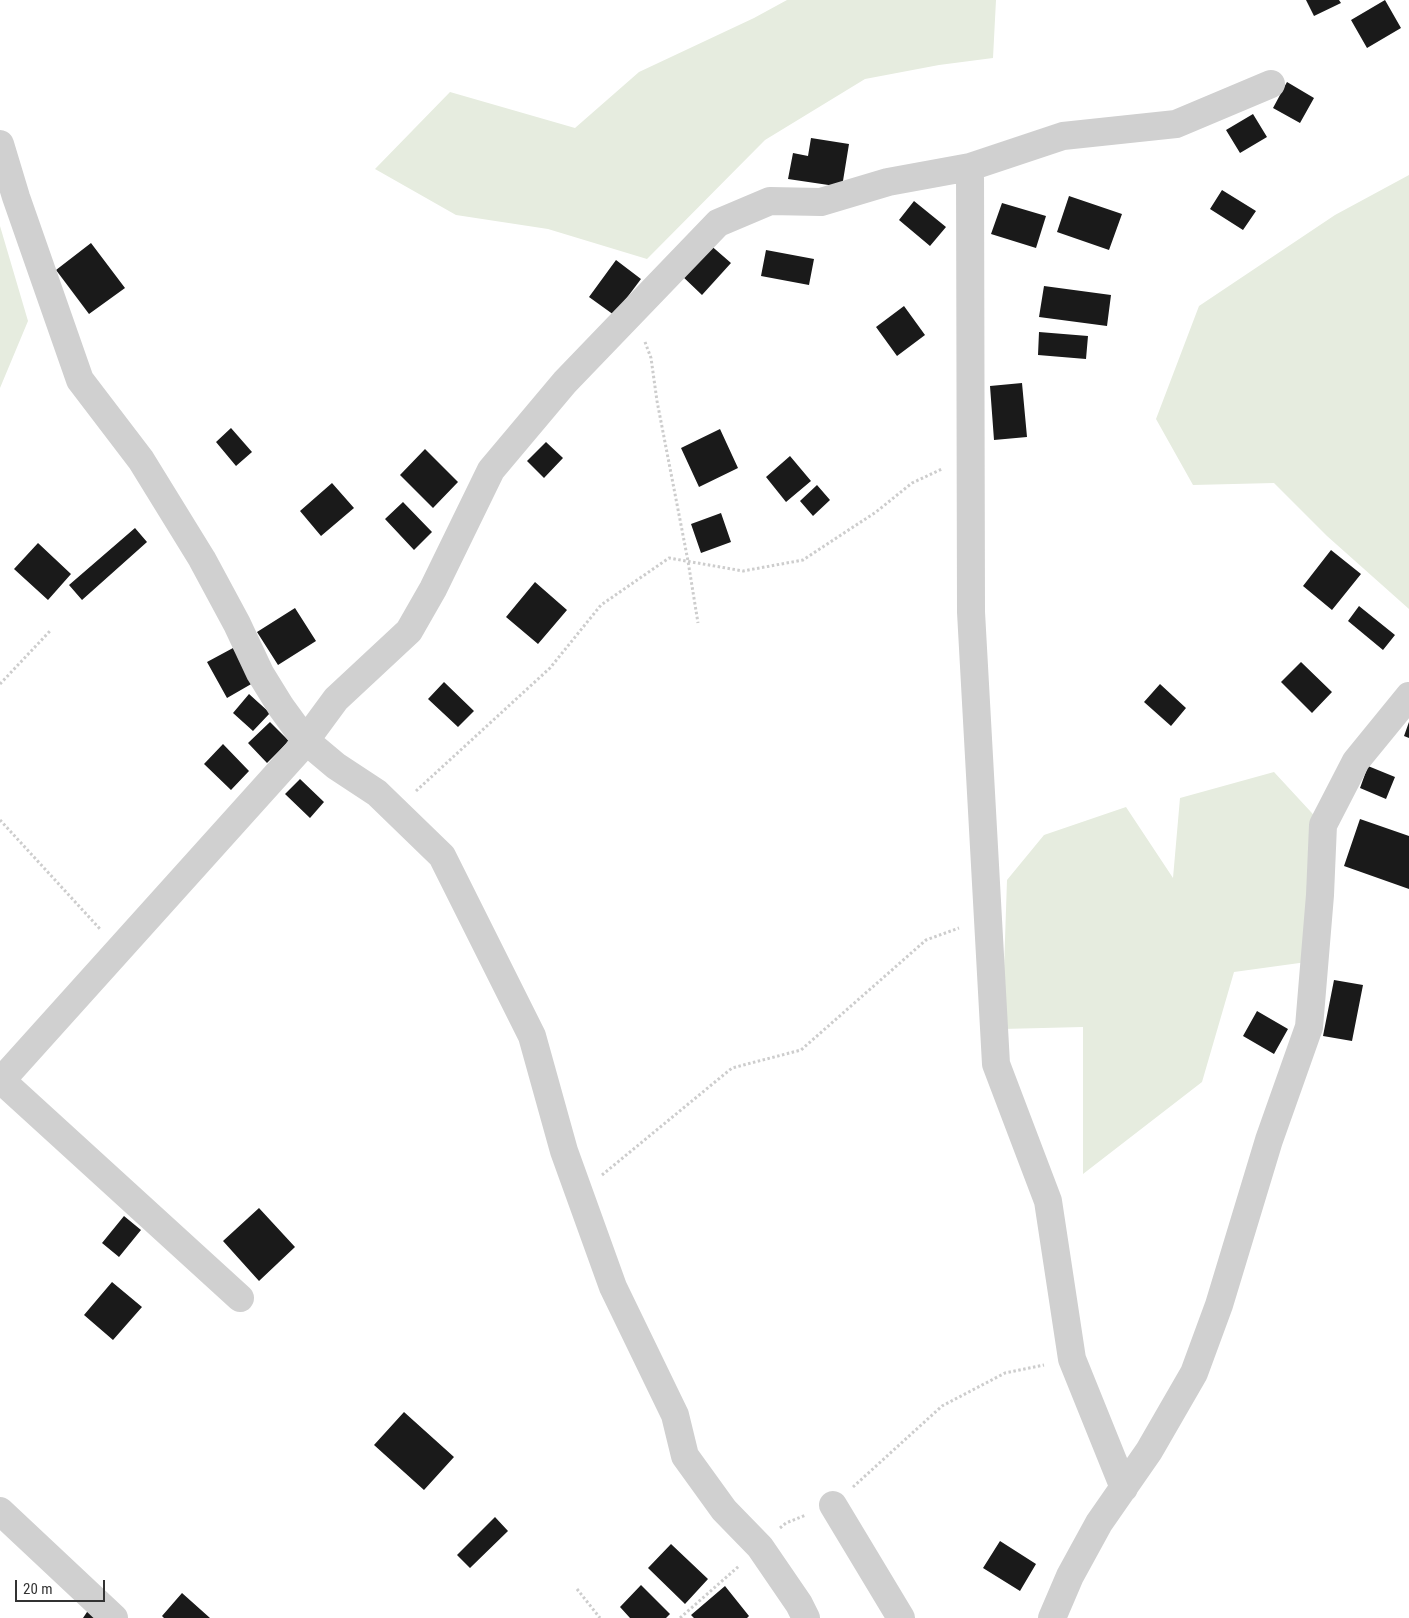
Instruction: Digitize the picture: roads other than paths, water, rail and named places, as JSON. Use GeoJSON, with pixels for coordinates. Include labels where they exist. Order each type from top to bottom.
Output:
{"type":"FeatureCollection","features":[{"type":"Feature","properties":{"kind":"street"},"geometry":{"type":"LineString","coordinates":[[240,1298],[1,1081],[290,759],[336,699],[409,630],[433,589],[491,470],[565,382],[718,223],[770,201],[821,202],[888,182],[970,167],[1063,136],[1176,124],[1271,84]]}},
{"type":"Feature","properties":{"kind":"street"},"geometry":{"type":"LineString","coordinates":[[0,144],[16,197],[80,380],[141,460],[202,559],[237,624],[260,673],[281,707],[305,740],[336,766],[377,793],[442,856],[532,1036],[564,1151],[613,1287],[675,1415],[685,1456],[724,1510],[760,1547],[799,1604],[806,1618]]}},
{"type":"Feature","properties":{"kind":"street"},"geometry":{"type":"LineString","coordinates":[[970,167],[971,612],[996,1064],[1048,1201],[1072,1359],[1124,1488]]}},
{"type":"Feature","properties":{"kind":"street"},"geometry":{"type":"LineString","coordinates":[[1052,1618],[1070,1576],[1100,1523],[1149,1451],[1194,1373],[1219,1305],[1269,1140],[1310,1027],[1320,895],[1323,825],[1356,761],[1409,696]]}},
{"type":"Feature","properties":{"kind":"street"},"geometry":{"type":"LineString","coordinates":[[833,1505],[901,1618]]}},
{"type":"Feature","properties":{"kind":"street"},"geometry":{"type":"LineString","coordinates":[[0,1511],[114,1618]]}}]}
